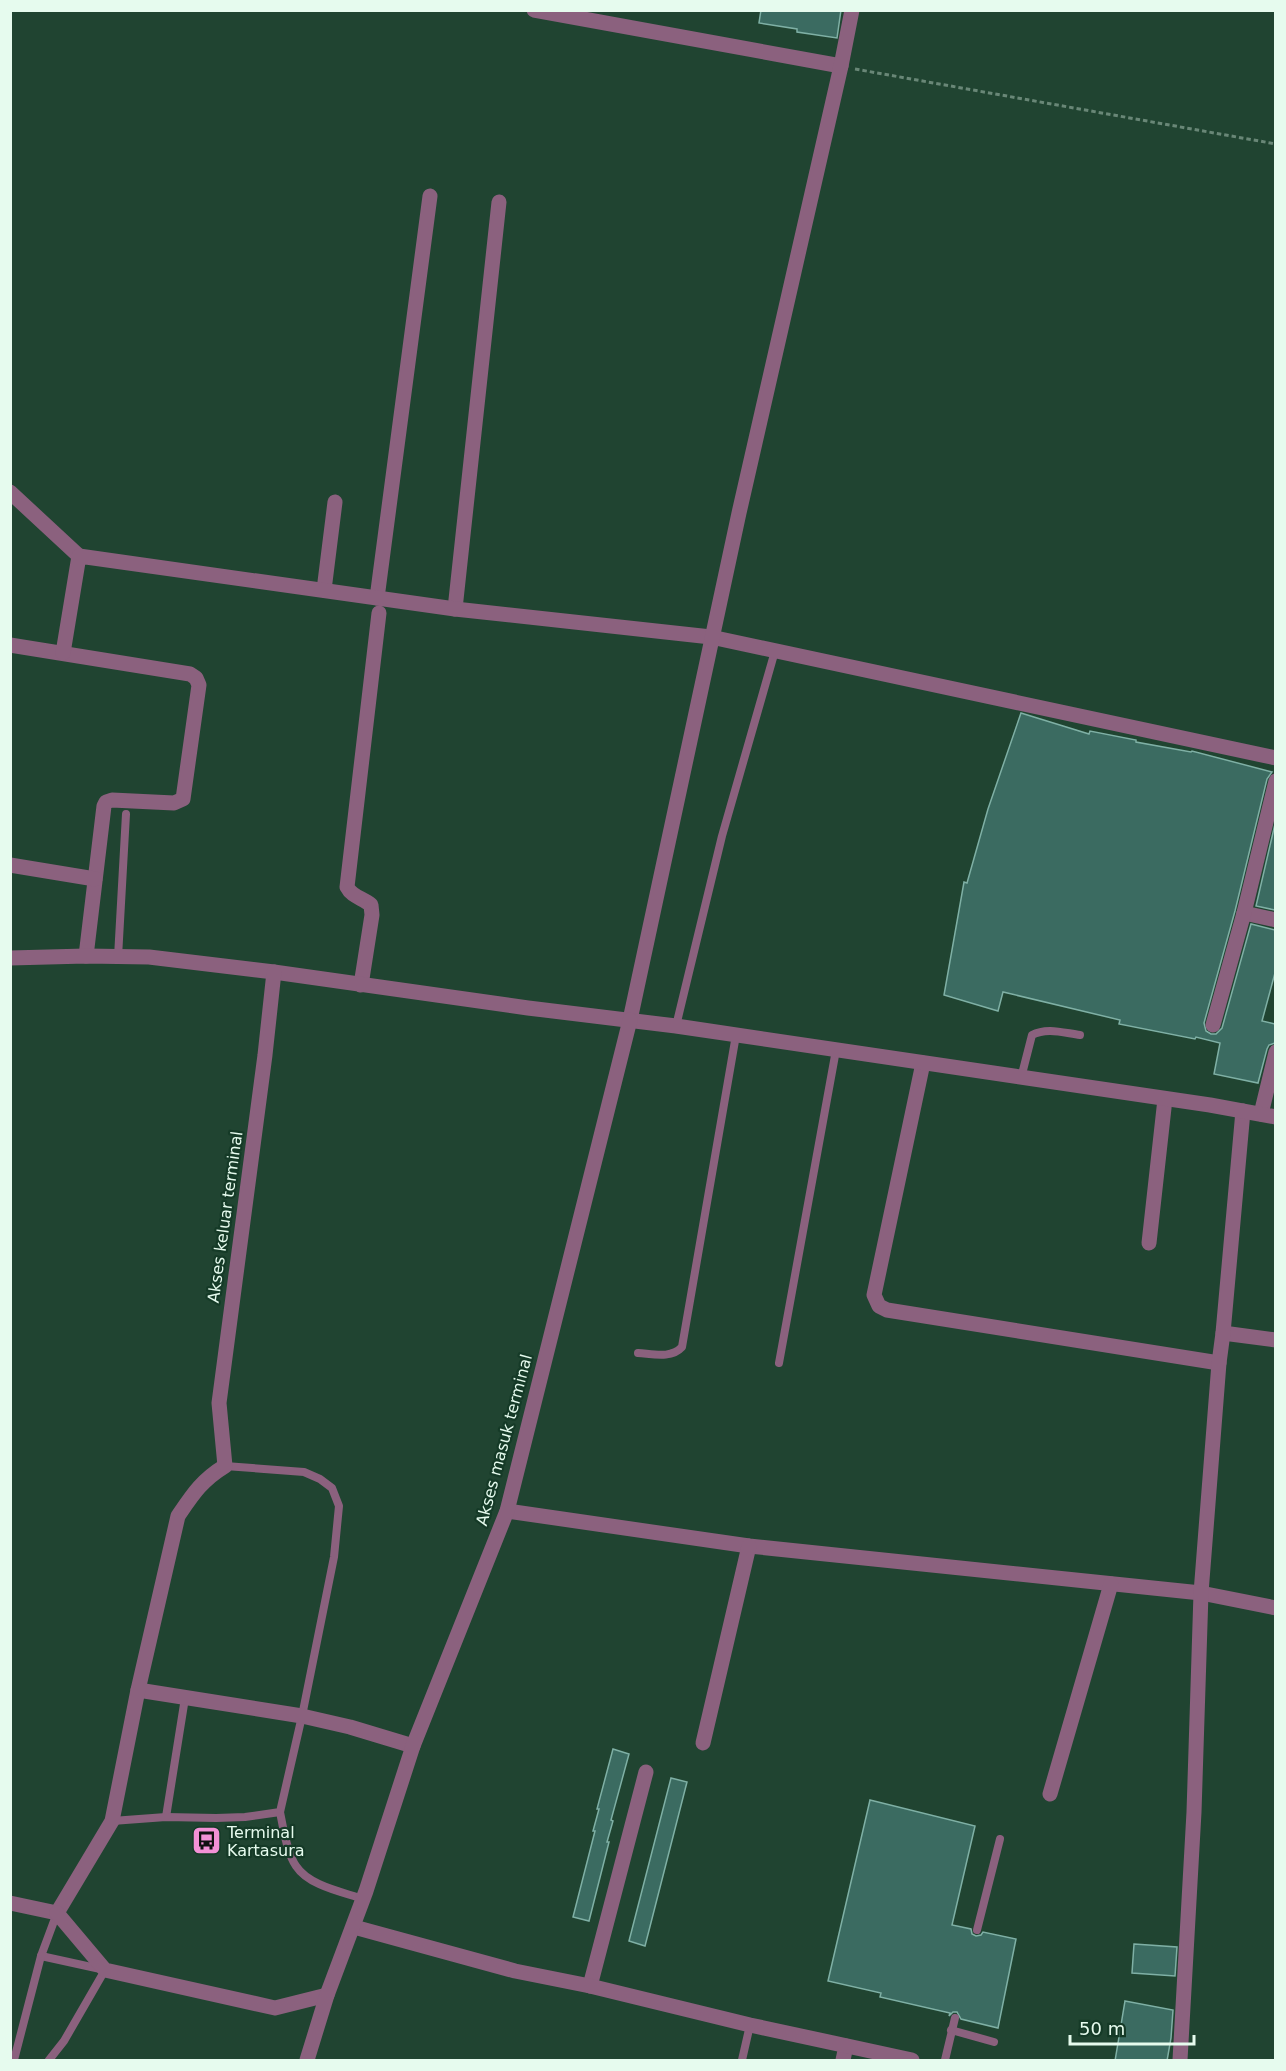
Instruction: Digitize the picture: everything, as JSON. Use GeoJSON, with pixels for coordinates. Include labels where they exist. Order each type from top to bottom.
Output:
{"type":"FeatureCollection","features":[{"type":"Feature","properties":{"kind":"street"},"geometry":{"type":"LineString","coordinates":[[534,10],[841,66]]}},
{"type":"Feature","properties":{"kind":"street","name":"Akses masuk terminal"},"geometry":{"type":"LineString","coordinates":[[307,2061],[327,1995],[354,1927],[413,1746],[507,1511],[630,1020],[711,638],[852,10]]}},
{"type":"Feature","properties":{"kind":"street"},"geometry":{"type":"LineString","coordinates":[[377,598],[430,196]]}},
{"type":"Feature","properties":{"kind":"street"},"geometry":{"type":"LineString","coordinates":[[455,609],[500,202]]}},
{"type":"Feature","properties":{"kind":"street"},"geometry":{"type":"LineString","coordinates":[[10,492],[79,556],[455,609],[711,638],[1275,759]]}},
{"type":"Feature","properties":{"kind":"street"},"geometry":{"type":"LineString","coordinates":[[324,590],[334,502]]}},
{"type":"Feature","properties":{"kind":"street"},"geometry":{"type":"LineString","coordinates":[[63,652],[79,556]]}},
{"type":"Feature","properties":{"kind":"street"},"geometry":{"type":"LineString","coordinates":[[361,985],[372,911],[371,905],[354,896],[348,887],[379,614]]}},
{"type":"Feature","properties":{"kind":"street"},"geometry":{"type":"LineString","coordinates":[[10,645],[190,674],[199,684],[183,799],[174,803],[112,800],[106,802],[86,956]]}},
{"type":"Feature","properties":{"kind":"street"},"geometry":{"type":"LineString","coordinates":[[1213,1025],[1244,912],[1275,781]]}},
{"type":"Feature","properties":{"kind":"street"},"geometry":{"type":"LineString","coordinates":[[10,865],[95,879]]}},
{"type":"Feature","properties":{"kind":"street"},"geometry":{"type":"LineString","coordinates":[[1244,912],[1275,920]]}},
{"type":"Feature","properties":{"kind":"street"},"geometry":{"type":"LineString","coordinates":[[10,958],[149,957],[274,972],[528,1008],[676,1026],[1268,1115],[1275,1052]]}},
{"type":"Feature","properties":{"kind":"street","name":"Akses keluar terminal"},"geometry":{"type":"LineString","coordinates":[[225,1466],[219,1403],[274,972]]}},
{"type":"Feature","properties":{"kind":"street"},"geometry":{"type":"LineString","coordinates":[[923,1063],[874,1295],[879,1306],[887,1310],[1219,1363]]}},
{"type":"Feature","properties":{"kind":"street"},"geometry":{"type":"LineString","coordinates":[[1149,1243],[1165,1099]]}},
{"type":"Feature","properties":{"kind":"street"},"geometry":{"type":"LineString","coordinates":[[1180,2061],[1194,1812],[1201,1593],[1219,1363],[1243,1111]]}},
{"type":"Feature","properties":{"kind":"street"},"geometry":{"type":"LineString","coordinates":[[1223,1333],[1275,1340]]}},
{"type":"Feature","properties":{"kind":"street"},"geometry":{"type":"LineString","coordinates":[[57,1913],[112,1821],[138,1690],[178,1516],[193,1493],[207,1478],[225,1466]]}},
{"type":"Feature","properties":{"kind":"street"},"geometry":{"type":"LineString","coordinates":[[507,1511],[750,1546],[1201,1593],[1275,1608]]}},
{"type":"Feature","properties":{"kind":"street"},"geometry":{"type":"LineString","coordinates":[[703,1743],[750,1546]]}},
{"type":"Feature","properties":{"kind":"street"},"geometry":{"type":"LineString","coordinates":[[1050,1794],[1111,1584]]}},
{"type":"Feature","properties":{"kind":"street"},"geometry":{"type":"LineString","coordinates":[[138,1690],[302,1716],[350,1727],[413,1746]]}},
{"type":"Feature","properties":{"kind":"street"},"geometry":{"type":"LineString","coordinates":[[590,1986],[646,1772]]}},
{"type":"Feature","properties":{"kind":"street"},"geometry":{"type":"LineString","coordinates":[[10,1903],[57,1913],[105,1970],[275,2008],[327,1995]]}},
{"type":"Feature","properties":{"kind":"street"},"geometry":{"type":"LineString","coordinates":[[354,1927],[515,1971],[590,1986],[750,2025],[845,2053],[912,2061]]}},
{"type":"Feature","properties":{"kind":"lane"},"geometry":{"type":"LineString","coordinates":[[676,1026],[722,836],[775,651]]}},
{"type":"Feature","properties":{"kind":"lane"},"geometry":{"type":"LineString","coordinates":[[118,957],[126,814]]}},
{"type":"Feature","properties":{"kind":"lane"},"geometry":{"type":"LineString","coordinates":[[1021,1078],[1032,1035],[1049,1031],[1080,1035]]}},
{"type":"Feature","properties":{"kind":"lane"},"geometry":{"type":"LineString","coordinates":[[638,1353],[669,1355],[682,1347],[736,1035]]}},
{"type":"Feature","properties":{"kind":"lane"},"geometry":{"type":"LineString","coordinates":[[779,1363],[836,1050]]}},
{"type":"Feature","properties":{"kind":"lane"},"geometry":{"type":"LineString","coordinates":[[225,1466],[304,1472],[320,1479],[332,1488],[339,1506],[334,1557],[280,1812],[286,1841],[296,1866],[317,1882],[363,1899]]}},
{"type":"Feature","properties":{"kind":"lane"},"geometry":{"type":"LineString","coordinates":[[166,1817],[185,1698]]}},
{"type":"Feature","properties":{"kind":"lane"},"geometry":{"type":"LineString","coordinates":[[112,1821],[166,1817],[216,1818],[280,1812]]}},
{"type":"Feature","properties":{"kind":"lane"},"geometry":{"type":"LineString","coordinates":[[977,1930],[1000,1839]]}},
{"type":"Feature","properties":{"kind":"lane"},"geometry":{"type":"LineString","coordinates":[[14,2061],[40,1956],[57,1913]]}},
{"type":"Feature","properties":{"kind":"lane"},"geometry":{"type":"LineString","coordinates":[[40,1956],[105,1970],[64,2041],[49,2061]]}},
{"type":"Feature","properties":{"kind":"lane"},"geometry":{"type":"LineString","coordinates":[[945,2061],[955,2018]]}},
{"type":"Feature","properties":{"kind":"lane"},"geometry":{"type":"LineString","coordinates":[[742,2061],[750,2025]]}},
{"type":"Feature","properties":{"kind":"lane"},"geometry":{"type":"LineString","coordinates":[[951,2030],[994,2042]]}},
{"type":"Feature","properties":{"kind":"path"},"geometry":{"type":"LineString","coordinates":[[841,66],[1275,144]]}},
{"type":"Feature","properties":{"kind":"building"},"geometry":{"type":"Polygon","coordinates":[[[761,10],[841,10],[837,38],[759,23],[761,10]]]}},
{"type":"Feature","properties":{"kind":"building"},"geometry":{"type":"Polygon","coordinates":[[[1021,713],[1089,734],[1090,731],[1136,740],[1136,742],[1192,751],[1272,772],[1267,779],[1235,911],[1204,1023],[1206,1031],[1211,1034],[1216,1034],[1222,1028],[1251,924],[1275,930],[1275,973],[1262,1021],[1275,1024],[1275,1043],[1269,1045],[1267,1049],[1258,1083],[1214,1074],[1220,1043],[1119,1024],[1120,1020],[1003,992],[998,1011],[944,995],[964,882],[967,883],[988,809],[1021,713]]]}},
{"type":"Feature","properties":{"kind":"building"},"geometry":{"type":"Polygon","coordinates":[[[1275,824],[1275,910],[1256,906],[1275,824]]]}},
{"type":"Feature","properties":{"kind":"building"},"geometry":{"type":"Polygon","coordinates":[[[613,1749],[629,1754],[611,1820],[613,1821],[607,1842],[609,1842],[589,1921],[573,1917],[613,1749]]]}},
{"type":"Feature","properties":{"kind":"building"},"geometry":{"type":"Polygon","coordinates":[[[671,1778],[687,1782],[645,1946],[629,1941],[671,1778]]]}},
{"type":"Feature","properties":{"kind":"building"},"geometry":{"type":"Polygon","coordinates":[[[870,1800],[975,1826],[952,1925],[971,1929],[972,1934],[976,1936],[983,1932],[1016,1939],[998,2028],[961,2019],[957,2012],[949,2016],[950,2013],[880,1997],[881,1993],[828,1981],[870,1800]]]}},
{"type":"Feature","properties":{"kind":"building"},"geometry":{"type":"Polygon","coordinates":[[[1134,1944],[1177,1947],[1175,1976],[1132,1973],[1134,1944]]]}},
{"type":"Feature","properties":{"kind":"building"},"geometry":{"type":"Polygon","coordinates":[[[1125,2001],[1173,2010],[1167,2061],[1115,2061],[1125,2001]]]}},
{"type":"Feature","properties":{"kind":"place","name":"Terminal Kartasura"},"geometry":{"type":"Point","coordinates":[206,1841]}}]}
